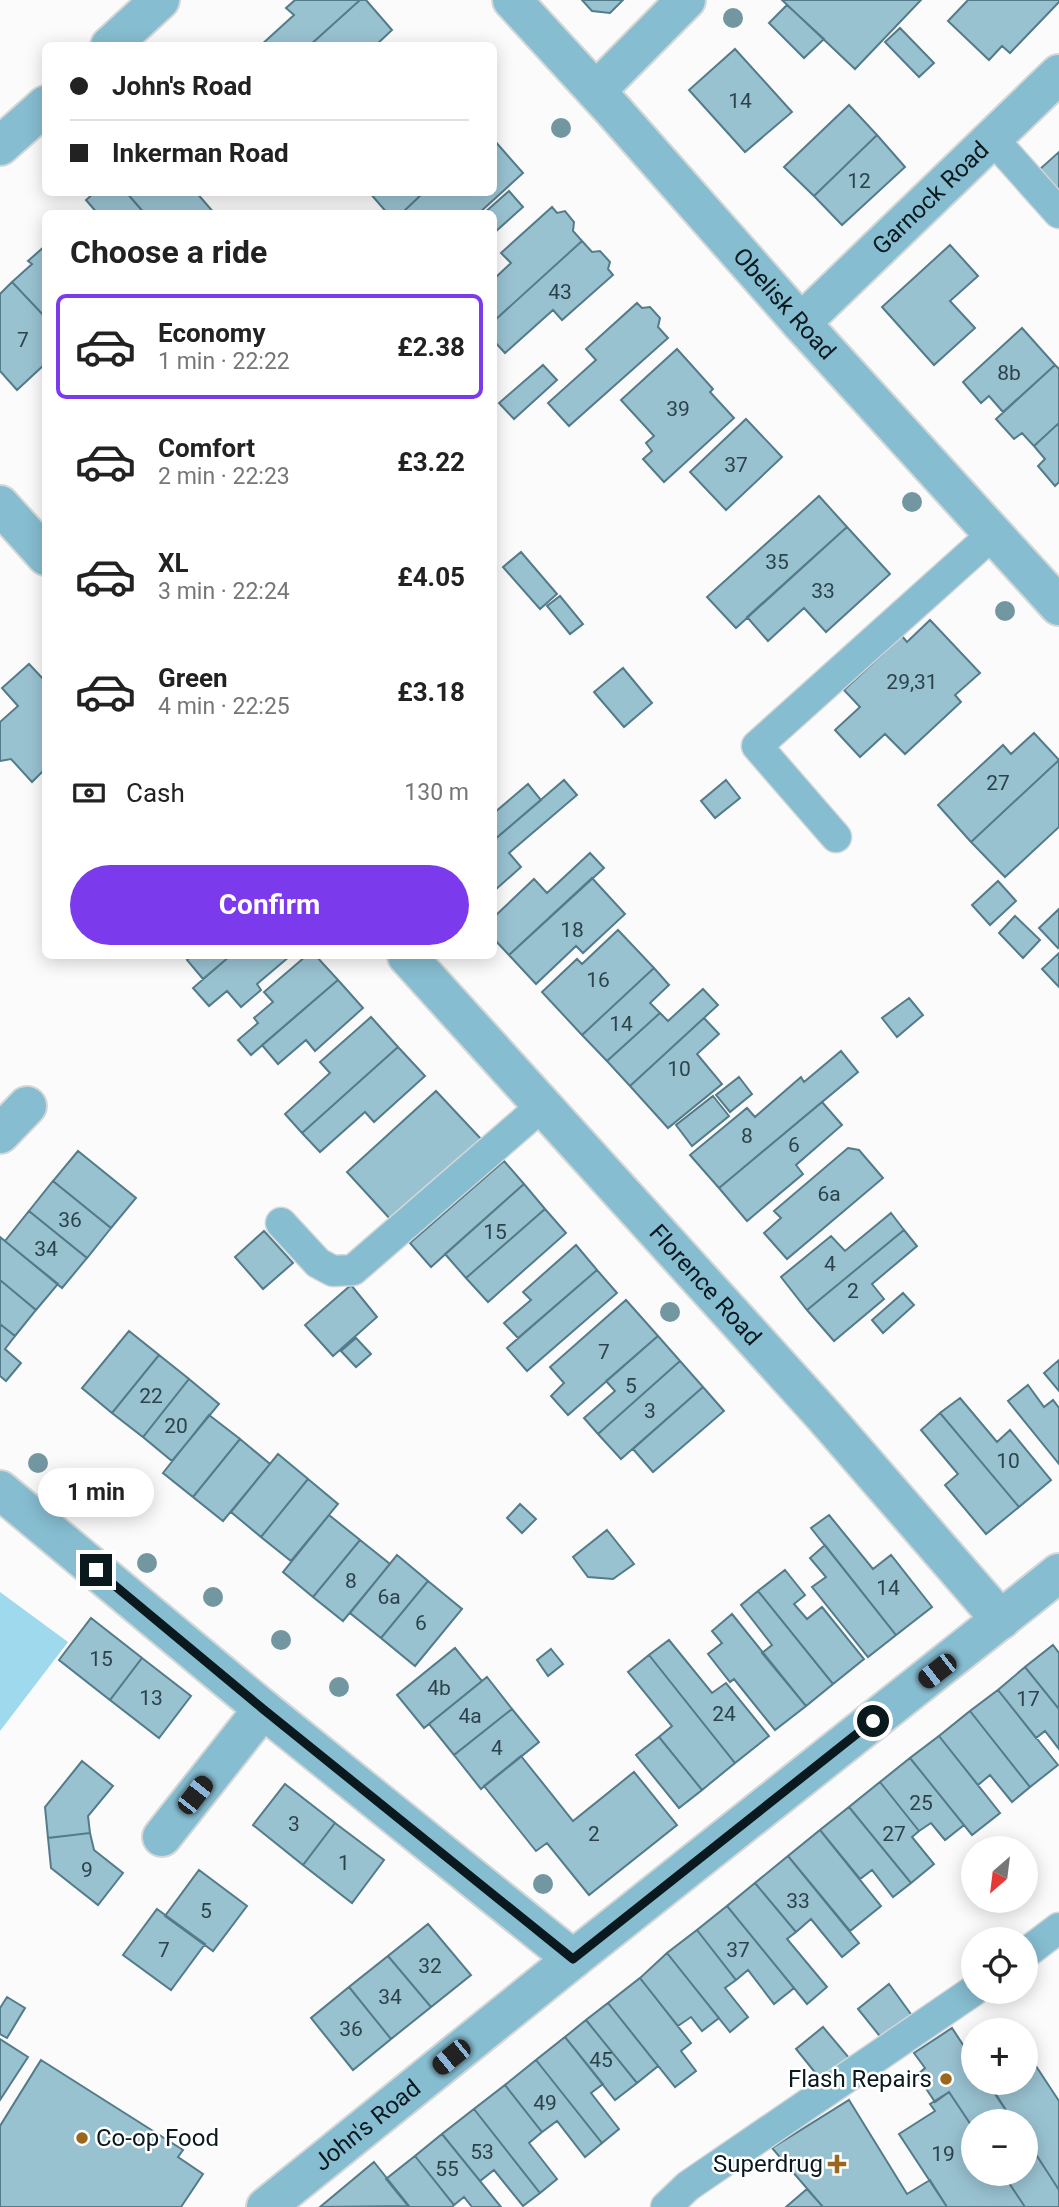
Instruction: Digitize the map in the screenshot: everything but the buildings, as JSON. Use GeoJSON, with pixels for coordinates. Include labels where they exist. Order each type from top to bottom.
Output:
{"type":"FeatureCollection","features":[{"type":"Feature","properties":{"kind":"street"},"geometry":{"type":"LineString","coordinates":[[114,42],[160,0]]}},
{"type":"Feature","properties":{"kind":"street","name":"Obelisk Road"},"geometry":{"type":"LineString","coordinates":[[512,0],[1059,606]]}},
{"type":"Feature","properties":{"kind":"street"},"geometry":{"type":"LineString","coordinates":[[596,91],[686,0]]}},
{"type":"Feature","properties":{"kind":"street","name":"Garnock Road"},"geometry":{"type":"LineString","coordinates":[[802,323],[1059,74]]}},
{"type":"Feature","properties":{"kind":"street"},"geometry":{"type":"LineString","coordinates":[[0,146],[42,109]]}},
{"type":"Feature","properties":{"kind":"street"},"geometry":{"type":"LineString","coordinates":[[0,505],[42,552]]}},
{"type":"Feature","properties":{"kind":"street","name":"Florence Road"},"geometry":{"type":"LineString","coordinates":[[410,959],[824,1416],[1001,1620]]}},
{"type":"Feature","properties":{"kind":"street"},"geometry":{"type":"LineString","coordinates":[[0,1134],[27,1105]]}},
{"type":"Feature","properties":{"kind":"street"},"geometry":{"type":"LineString","coordinates":[[0,1490],[263,1709],[573,1959]]}},
{"type":"Feature","properties":{"kind":"street","name":"John's Road"},"geometry":{"type":"LineString","coordinates":[[266,2207],[1059,1573]]}},
{"type":"Feature","properties":{"kind":"street"},"geometry":{"type":"LineString","coordinates":[[162,1837],[263,1709]]}},
{"type":"Feature","properties":{"kind":"lane"},"geometry":{"type":"LineString","coordinates":[[992,138],[1059,213]]}},
{"type":"Feature","properties":{"kind":"lane"},"geometry":{"type":"LineString","coordinates":[[836,837],[757,746],[993,534]]}},
{"type":"Feature","properties":{"kind":"lane"},"geometry":{"type":"LineString","coordinates":[[281,1223],[318,1263],[333,1271],[353,1270],[542,1106]]}},
{"type":"Feature","properties":{"kind":"lane"},"geometry":{"type":"LineString","coordinates":[[1038,1944],[1059,1928]]}},
{"type":"Feature","properties":{"kind":"lane"},"geometry":{"type":"LineString","coordinates":[[666,2207],[688,2186],[961,1999]]}},
{"type":"Feature","properties":{"kind":"shaded area"},"geometry":{"type":"Polygon","coordinates":[[[0,1592],[68,1642],[0,1731],[0,1592]]]}},
{"type":"Feature","properties":{"kind":"place","name":"Flash Repairs"},"geometry":{"type":"Point","coordinates":[946,2079]}},
{"type":"Feature","properties":{"kind":"place","name":"Co-op Food"},"geometry":{"type":"Point","coordinates":[82,2138]}},
{"type":"Feature","properties":{"kind":"place","name":"Superdrug"},"geometry":{"type":"Point","coordinates":[837,2164]}},
{"type":"Feature","properties":{"kind":"route"},"geometry":{"type":"LineString","coordinates":[[96,1570],[263,1709],[573,1959],[873,1721]]}}]}
